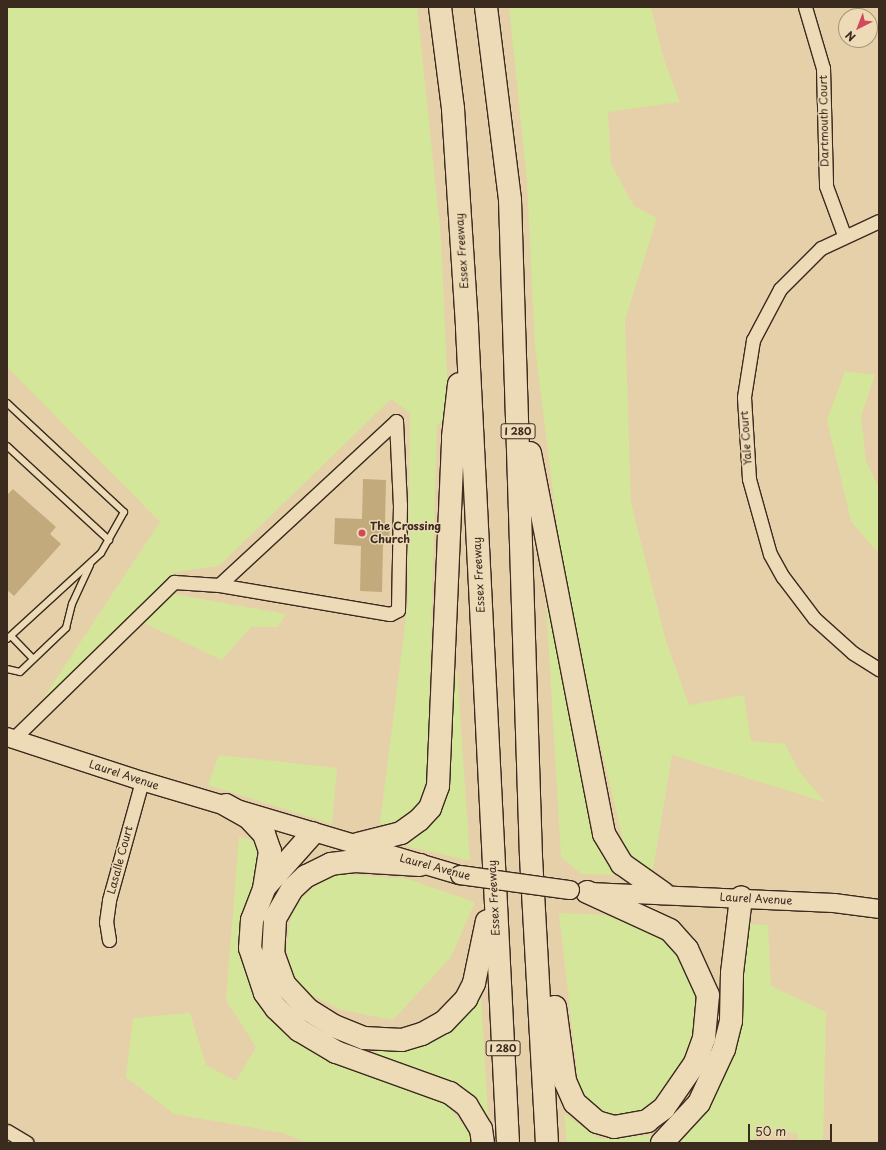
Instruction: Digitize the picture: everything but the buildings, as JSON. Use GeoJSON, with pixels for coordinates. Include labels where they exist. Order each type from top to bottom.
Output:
{"type":"FeatureCollection","features":[{"type":"Feature","properties":{"kind":"highway","name":"Essex Freeway"},"geometry":{"type":"LineString","coordinates":[[440,7],[453,109],[467,328],[491,830],[508,1143]]}},
{"type":"Feature","properties":{"kind":"highway","name":"I 280"},"geometry":{"type":"LineString","coordinates":[[486,7],[510,200],[529,797],[547,1143]]}},
{"type":"Feature","properties":{"kind":"highway"},"geometry":{"type":"LineString","coordinates":[[358,844],[401,833],[419,820],[430,808],[438,786],[453,437],[467,328]]}},
{"type":"Feature","properties":{"kind":"highway"},"geometry":{"type":"LineString","coordinates":[[516,383],[604,834],[622,864],[663,893]]}},
{"type":"Feature","properties":{"kind":"highway"},"geometry":{"type":"LineString","coordinates":[[529,797],[539,856],[565,1081],[574,1103],[598,1122],[631,1127],[647,1121],[664,1108],[695,1063],[708,1018],[708,995],[687,949],[670,930],[579,891]]}},
{"type":"Feature","properties":{"kind":"highway"},"geometry":{"type":"LineString","coordinates":[[226,805],[249,818],[268,842],[271,855],[264,889],[252,920],[250,948],[265,993],[276,1008],[299,1030],[336,1052],[450,1093],[467,1106],[481,1129],[482,1143]]}},
{"type":"Feature","properties":{"kind":"highway"},"geometry":{"type":"LineString","coordinates":[[420,864],[331,864],[306,876],[286,896],[272,931],[275,963],[290,993],[317,1016],[364,1038],[394,1041],[422,1034],[455,1012],[474,984],[486,928],[491,830]]}},
{"type":"Feature","properties":{"kind":"highway"},"geometry":{"type":"LineString","coordinates":[[264,889],[313,833]]}},
{"type":"Feature","properties":{"kind":"highway"},"geometry":{"type":"LineString","coordinates":[[662,1143],[699,1103],[724,1049],[731,1022],[732,973],[741,898]]}},
{"type":"Feature","properties":{"kind":"main road","name":"Laurel Avenue"},"geometry":{"type":"LineString","coordinates":[[10,738],[142,781],[226,805],[313,833],[358,844],[460,875],[579,891],[663,893],[879,909]]}},
{"type":"Feature","properties":{"kind":"street","name":"Dartmouth Court"},"geometry":{"type":"LineString","coordinates":[[805,7],[823,68],[826,186],[844,235]]}},
{"type":"Feature","properties":{"kind":"street","name":"Yale Court"},"geometry":{"type":"LineString","coordinates":[[879,221],[844,235],[821,248],[792,274],[760,322],[745,377],[746,453],[761,529],[783,577],[832,637],[879,669]]}},
{"type":"Feature","properties":{"kind":"street"},"geometry":{"type":"LineString","coordinates":[[10,738],[174,582],[219,585],[390,614],[398,610],[400,505],[396,421],[219,585]]}},
{"type":"Feature","properties":{"kind":"street","name":"Lasalle Court"},"geometry":{"type":"LineString","coordinates":[[109,940],[106,922],[109,900],[142,781]]}},
{"type":"Feature","properties":{"kind":"street"},"geometry":{"type":"LineString","coordinates":[[7,1131],[9,1143]]}},
{"type":"Feature","properties":{"kind":"street"},"geometry":{"type":"LineString","coordinates":[[7,1131],[27,1143]]}},
{"type":"Feature","properties":{"kind":"lane"},"geometry":{"type":"LineString","coordinates":[[7,402],[124,512],[109,540],[91,562],[9,637],[33,659]]}},
{"type":"Feature","properties":{"kind":"lane"},"geometry":{"type":"LineString","coordinates":[[7,446],[109,540]]}},
{"type":"Feature","properties":{"kind":"lane"},"geometry":{"type":"LineString","coordinates":[[7,669],[20,672],[66,628],[72,604],[91,562]]}},
{"type":"Feature","properties":{"kind":"green space"},"geometry":{"type":"Polygon","coordinates":[[[7,7],[417,7],[441,238],[449,416],[437,426],[426,806],[391,827],[380,823],[408,602],[410,413],[391,399],[219,566],[175,572],[174,594],[286,614],[278,627],[251,627],[222,660],[133,618],[29,720],[160,522],[7,367],[7,7]]]}},
{"type":"Feature","properties":{"kind":"green space"},"geometry":{"type":"Polygon","coordinates":[[[509,7],[651,7],[663,57],[680,102],[608,112],[611,164],[634,206],[657,218],[625,320],[631,503],[666,641],[689,705],[744,695],[751,741],[785,744],[799,771],[825,802],[672,755],[653,869],[639,868],[628,861],[566,598],[535,346],[527,181],[509,7]]]}},
{"type":"Feature","properties":{"kind":"green space"},"geometry":{"type":"Polygon","coordinates":[[[845,371],[875,375],[861,417],[866,461],[879,488],[879,554],[851,521],[827,420],[845,371]]]}},
{"type":"Feature","properties":{"kind":"green space"},"geometry":{"type":"Polygon","coordinates":[[[546,601],[594,834],[618,875],[581,874],[561,857],[546,601]]]}},
{"type":"Feature","properties":{"kind":"green space"},"geometry":{"type":"Polygon","coordinates":[[[457,669],[470,861],[406,846],[442,812],[457,669]]]}},
{"type":"Feature","properties":{"kind":"green space"},"geometry":{"type":"Polygon","coordinates":[[[219,755],[337,768],[332,824],[208,785],[219,755]]]}},
{"type":"Feature","properties":{"kind":"green space"},"geometry":{"type":"Polygon","coordinates":[[[239,837],[259,842],[265,850],[244,948],[270,1015],[442,1098],[477,1143],[308,1143],[283,1133],[174,1114],[126,1077],[133,1018],[190,1013],[206,1065],[236,1081],[256,1047],[226,1000],[239,837]]]}},
{"type":"Feature","properties":{"kind":"green space"},"geometry":{"type":"Polygon","coordinates":[[[333,873],[408,879],[475,902],[451,957],[393,1020],[342,1010],[297,988],[286,948],[293,904],[333,873]]]}},
{"type":"Feature","properties":{"kind":"green space"},"geometry":{"type":"Polygon","coordinates":[[[559,913],[605,915],[657,934],[678,954],[696,989],[700,1020],[682,1060],[655,1104],[620,1119],[598,1114],[580,1096],[559,913]]]}},
{"type":"Feature","properties":{"kind":"green space"},"geometry":{"type":"Polygon","coordinates":[[[745,924],[768,925],[771,986],[826,1012],[823,1143],[799,1143],[797,1133],[757,1130],[753,1143],[673,1143],[700,1117],[736,1050],[745,924]]]}},
{"type":"Feature","properties":{"kind":"green space"},"geometry":{"type":"Polygon","coordinates":[[[481,998],[489,1132],[461,1088],[426,1072],[365,1054],[439,1037],[481,998]]]}},
{"type":"Feature","properties":{"kind":"green space"},"geometry":{"type":"Polygon","coordinates":[[[564,1114],[601,1139],[654,1135],[646,1143],[567,1143],[564,1114]]]}},
{"type":"Feature","properties":{"kind":"place","name":"The Crossing Church"},"geometry":{"type":"Point","coordinates":[362,533]}}]}
